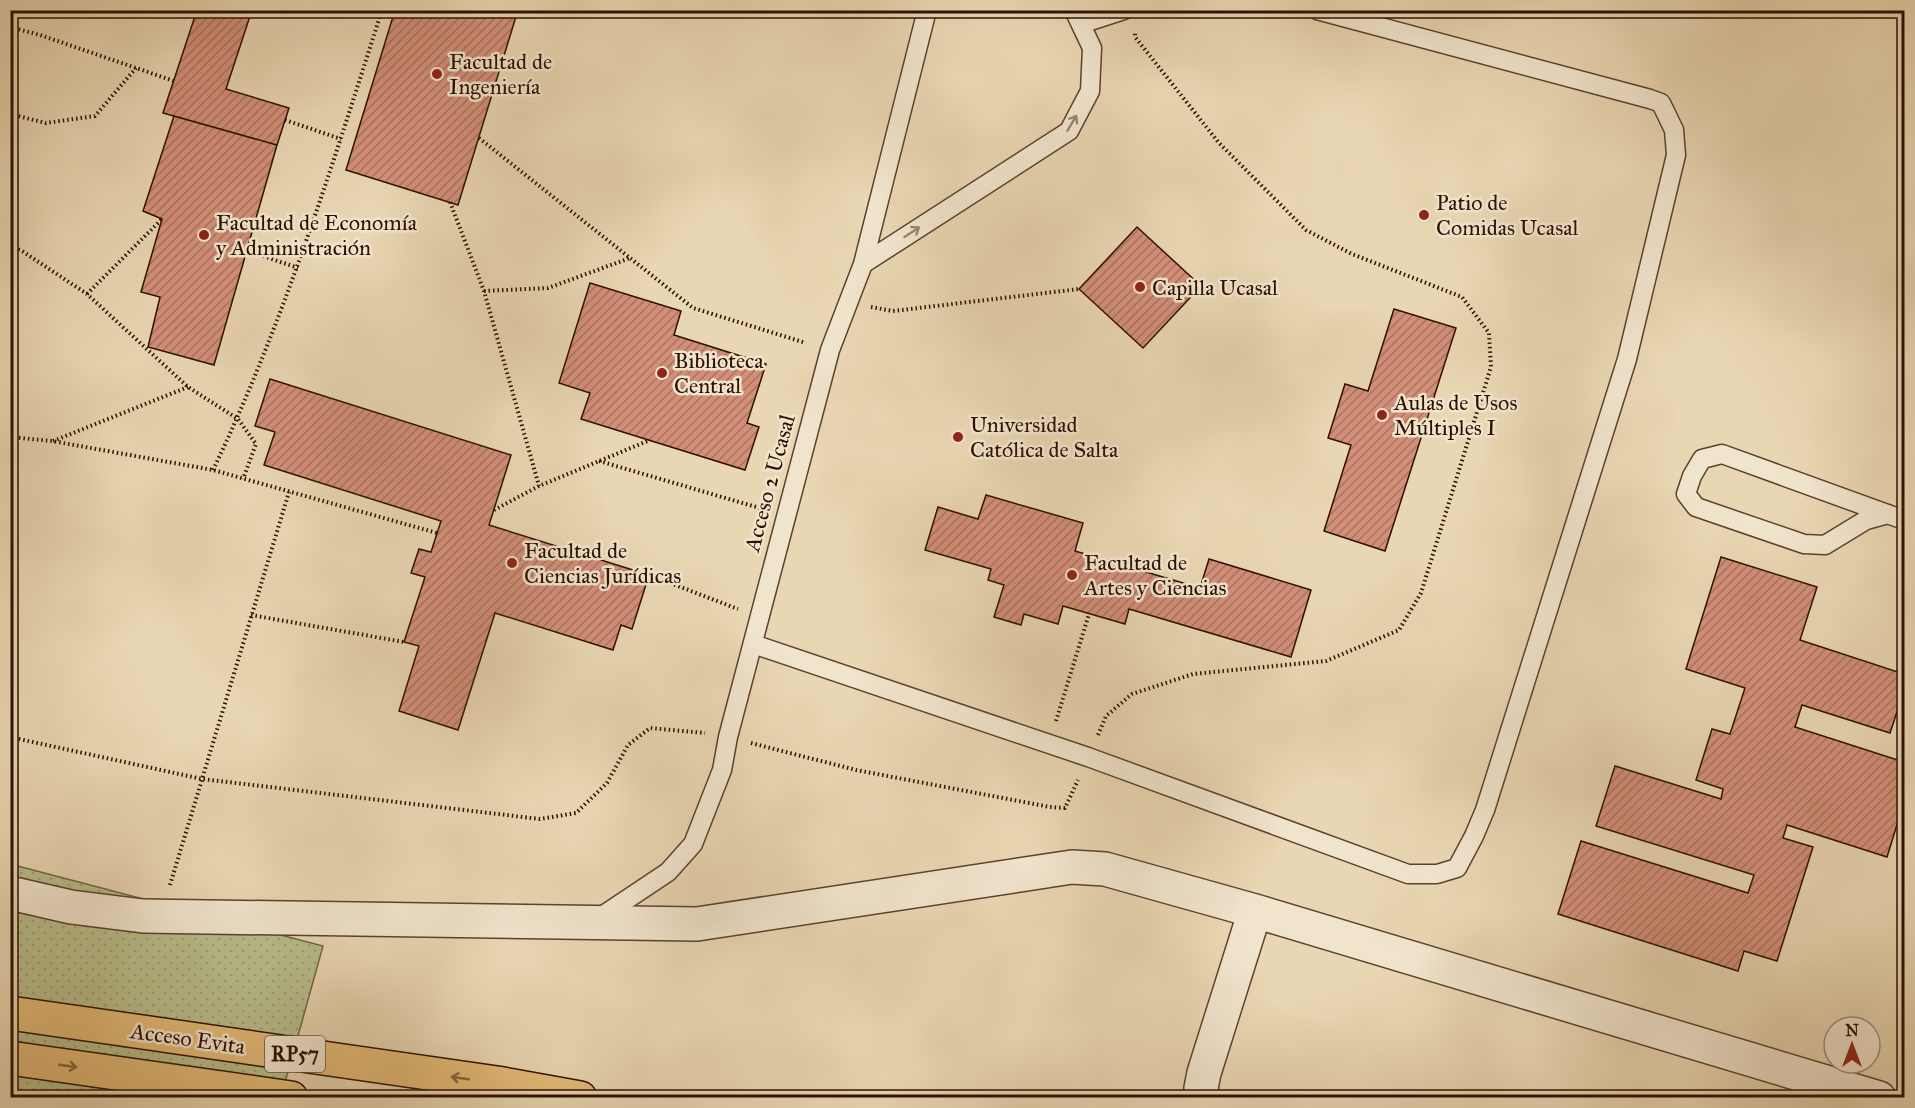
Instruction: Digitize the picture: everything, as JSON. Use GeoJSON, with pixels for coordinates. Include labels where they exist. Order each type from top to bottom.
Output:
{"type":"FeatureCollection","features":[{"type":"Feature","properties":{"kind":"highway"},"geometry":{"type":"LineString","coordinates":[[10,993],[231,1044]]}},
{"type":"Feature","properties":{"kind":"highway","name":"Acceso Evita"},"geometry":{"type":"LineString","coordinates":[[10,1013],[231,1044],[580,1098]]}},
{"type":"Feature","properties":{"kind":"highway","name":"Acceso Evita"},"geometry":{"type":"LineString","coordinates":[[10,1058],[291,1098]]}},
{"type":"Feature","properties":{"kind":"street"},"geometry":{"type":"LineString","coordinates":[[10,893],[71,907],[142,916],[707,923],[1072,867],[1105,869],[1255,911],[1879,1098]]}},
{"type":"Feature","properties":{"kind":"street"},"geometry":{"type":"LineString","coordinates":[[1203,1098],[1201,1088],[1204,1073],[1255,911]]}},
{"type":"Feature","properties":{"kind":"lane","name":"Acceso 2 Ucasal"},"geometry":{"type":"LineString","coordinates":[[592,922],[668,872],[693,844],[722,770],[728,737],[785,515],[830,350],[846,303],[863,264],[927,10]]}},
{"type":"Feature","properties":{"kind":"lane"},"geometry":{"type":"LineString","coordinates":[[863,264],[1069,131],[1090,91],[1092,48],[1078,17],[1124,10]]}},
{"type":"Feature","properties":{"kind":"lane"},"geometry":{"type":"LineString","coordinates":[[753,644],[1088,757],[1408,874],[1437,874],[1457,868],[1485,810],[1624,370],[1676,155],[1674,130],[1661,103],[1620,89],[1317,10]]}},
{"type":"Feature","properties":{"kind":"lane"},"geometry":{"type":"LineString","coordinates":[[1722,454],[1896,517],[1866,520],[1825,545],[1804,544],[1696,507],[1686,494],[1692,476],[1702,459],[1722,454]]}},
{"type":"Feature","properties":{"kind":"path"},"geometry":{"type":"LineString","coordinates":[[213,470],[237,419],[298,268],[382,10]]}},
{"type":"Feature","properties":{"kind":"path"},"geometry":{"type":"LineString","coordinates":[[10,27],[174,81]]}},
{"type":"Feature","properties":{"kind":"path"},"geometry":{"type":"LineString","coordinates":[[10,737],[202,779],[540,819],[576,813],[608,783],[628,745],[650,728],[693,730],[856,770],[1065,808],[1106,716],[1132,694],[1193,674],[1326,661],[1399,630],[1421,593],[1491,367],[1489,333],[1462,297],[1352,254],[1306,230],[1219,143],[1136,37],[1135,28]]}},
{"type":"Feature","properties":{"kind":"path"},"geometry":{"type":"LineString","coordinates":[[10,114],[46,123],[95,116],[136,68]]}},
{"type":"Feature","properties":{"kind":"path"},"geometry":{"type":"LineString","coordinates":[[285,120],[341,139]]}},
{"type":"Feature","properties":{"kind":"path"},"geometry":{"type":"LineString","coordinates":[[479,138],[693,308],[830,350]]}},
{"type":"Feature","properties":{"kind":"path"},"geometry":{"type":"LineString","coordinates":[[450,202],[484,291],[539,486]]}},
{"type":"Feature","properties":{"kind":"path"},"geometry":{"type":"LineString","coordinates":[[87,294],[162,219]]}},
{"type":"Feature","properties":{"kind":"path"},"geometry":{"type":"LineString","coordinates":[[10,246],[22,251],[87,294],[188,387],[237,419],[256,444],[243,479]]}},
{"type":"Feature","properties":{"kind":"path"},"geometry":{"type":"LineString","coordinates":[[246,250],[298,268]]}},
{"type":"Feature","properties":{"kind":"path"},"geometry":{"type":"LineString","coordinates":[[484,291],[548,288],[630,258]]}},
{"type":"Feature","properties":{"kind":"path"},"geometry":{"type":"LineString","coordinates":[[846,303],[893,311],[1079,289]]}},
{"type":"Feature","properties":{"kind":"path"},"geometry":{"type":"LineString","coordinates":[[52,441],[188,387]]}},
{"type":"Feature","properties":{"kind":"path"},"geometry":{"type":"LineString","coordinates":[[10,437],[52,441],[213,470],[437,533]]}},
{"type":"Feature","properties":{"kind":"path"},"geometry":{"type":"LineString","coordinates":[[494,510],[539,486],[650,440]]}},
{"type":"Feature","properties":{"kind":"path"},"geometry":{"type":"LineString","coordinates":[[599,461],[785,515]]}},
{"type":"Feature","properties":{"kind":"path"},"geometry":{"type":"LineString","coordinates":[[160,916],[289,492]]}},
{"type":"Feature","properties":{"kind":"path"},"geometry":{"type":"LineString","coordinates":[[649,575],[759,616]]}},
{"type":"Feature","properties":{"kind":"path"},"geometry":{"type":"LineString","coordinates":[[1049,745],[1089,614]]}},
{"type":"Feature","properties":{"kind":"path"},"geometry":{"type":"LineString","coordinates":[[251,615],[404,642]]}},
{"type":"Feature","properties":{"kind":"green space"},"geometry":{"type":"Polygon","coordinates":[[[10,864],[323,946],[281,1097],[11,1097],[10,864]]]}},
{"type":"Feature","properties":{"kind":"building","name":"Facultad de Economía y Administración"},"geometry":{"type":"Polygon","coordinates":[[[197,10],[252,10],[226,89],[289,108],[277,145],[163,113],[197,10]]]}},
{"type":"Feature","properties":{"kind":"building","name":"Facultad de Ingeniería"},"geometry":{"type":"Polygon","coordinates":[[[395,10],[518,10],[458,205],[346,170],[395,10]]]}},
{"type":"Feature","properties":{"kind":"building","name":"Facultad de Economía y Administración"},"geometry":{"type":"Polygon","coordinates":[[[174,116],[277,145],[214,365],[148,347],[160,297],[141,292],[162,219],[143,211],[174,116]]]}},
{"type":"Feature","properties":{"kind":"building","name":"Capilla Ucasal"},"geometry":{"type":"Polygon","coordinates":[[[1137,227],[1201,286],[1143,348],[1079,289],[1137,227]]]}},
{"type":"Feature","properties":{"kind":"building","name":"Biblioteca Central"},"geometry":{"type":"Polygon","coordinates":[[[590,283],[681,311],[674,335],[766,364],[747,423],[759,427],[745,470],[581,419],[590,393],[559,383],[590,283]]]}},
{"type":"Feature","properties":{"kind":"building","name":"Aulas de Usos Múltiples I"},"geometry":{"type":"Polygon","coordinates":[[[1394,309],[1456,328],[1385,551],[1324,531],[1351,445],[1328,438],[1345,384],[1368,391],[1394,309]]]}},
{"type":"Feature","properties":{"kind":"building","name":"Facultad de Ciencias Jurídicas"},"geometry":{"type":"Polygon","coordinates":[[[270,379],[511,455],[489,525],[649,575],[632,629],[621,625],[613,650],[495,613],[458,730],[399,711],[419,646],[404,642],[425,577],[411,573],[419,549],[431,552],[441,521],[264,465],[275,432],[255,426],[270,379]]]}},
{"type":"Feature","properties":{"kind":"building","name":"Facultad de Artes y Ciencias"},"geometry":{"type":"Polygon","coordinates":[[[986,495],[1083,523],[1075,551],[1200,588],[1209,559],[1311,590],[1291,657],[1129,609],[1125,624],[1063,606],[1058,624],[1024,614],[1021,625],[994,617],[1004,585],[988,580],[991,569],[925,550],[938,507],[978,519],[986,495]]]}},
{"type":"Feature","properties":{"kind":"building"},"geometry":{"type":"Polygon","coordinates":[[[1721,557],[1817,587],[1800,640],[1904,674],[1904,708],[1899,706],[1890,733],[1802,705],[1795,727],[1904,762],[1904,802],[1887,857],[1787,825],[1783,838],[1813,847],[1777,961],[1744,951],[1738,971],[1558,914],[1581,841],[1748,893],[1754,875],[1596,826],[1615,766],[1721,799],[1723,789],[1696,780],[1712,729],[1730,734],[1745,688],[1686,669],[1721,557]]]}},
{"type":"Feature","properties":{"kind":"place","name":"Facultad de Ingeniería"},"geometry":{"type":"Point","coordinates":[437,74]}},
{"type":"Feature","properties":{"kind":"place","name":"Patio de Comidas Ucasal"},"geometry":{"type":"Point","coordinates":[1424,215]}},
{"type":"Feature","properties":{"kind":"place","name":"Facultad de Economía y Administración"},"geometry":{"type":"Point","coordinates":[204,235]}},
{"type":"Feature","properties":{"kind":"place","name":"Capilla Ucasal"},"geometry":{"type":"Point","coordinates":[1140,287]}},
{"type":"Feature","properties":{"kind":"place","name":"Biblioteca Central"},"geometry":{"type":"Point","coordinates":[662,373]}},
{"type":"Feature","properties":{"kind":"place","name":"Aulas de Usos Múltiples I"},"geometry":{"type":"Point","coordinates":[1382,415]}},
{"type":"Feature","properties":{"kind":"place","name":"Universidad Católica de Salta"},"geometry":{"type":"Point","coordinates":[958,437]}},
{"type":"Feature","properties":{"kind":"place","name":"Facultad de Ciencias Jurídicas"},"geometry":{"type":"Point","coordinates":[512,563]}},
{"type":"Feature","properties":{"kind":"place","name":"Facultad de Artes y Ciencias"},"geometry":{"type":"Point","coordinates":[1072,575]}}]}
